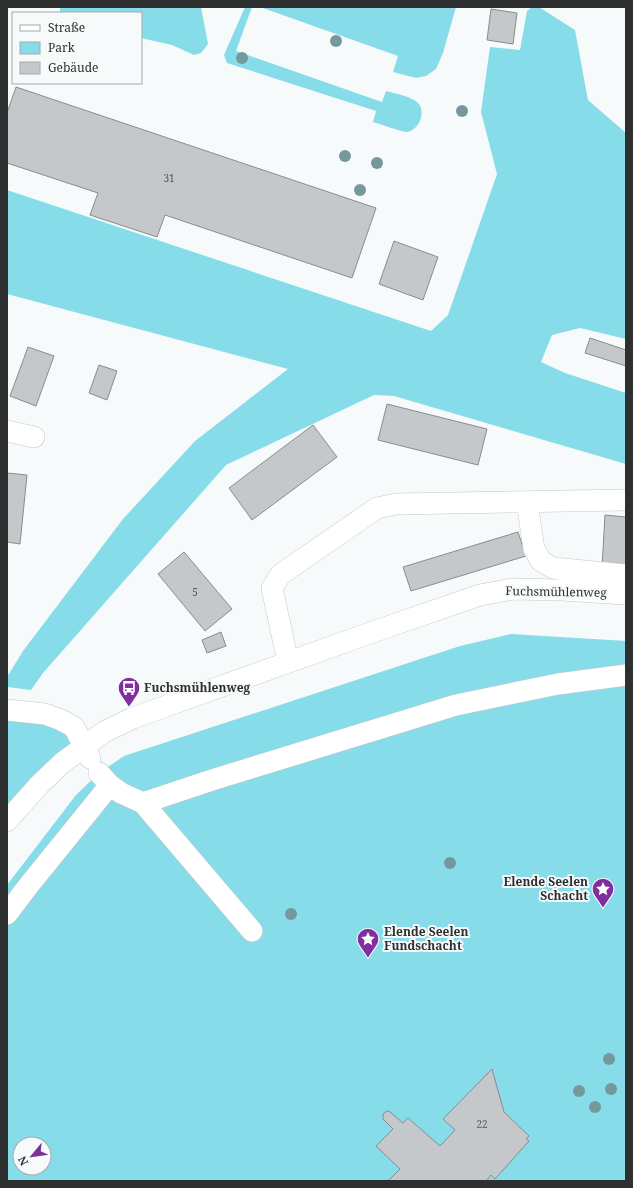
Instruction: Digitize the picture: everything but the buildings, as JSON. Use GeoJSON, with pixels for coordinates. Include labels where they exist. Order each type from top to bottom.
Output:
{"type":"FeatureCollection","features":[{"type":"Feature","properties":{"kind":"street"},"geometry":{"type":"LineString","coordinates":[[7,430],[34,437]]}},
{"type":"Feature","properties":{"kind":"street"},"geometry":{"type":"LineString","coordinates":[[288,662],[272,588],[282,574],[377,508],[396,504],[626,500]]}},
{"type":"Feature","properties":{"kind":"street"},"geometry":{"type":"LineString","coordinates":[[527,502],[534,549],[541,561],[554,568],[626,575]]}},
{"type":"Feature","properties":{"kind":"street","name":"Fuchsmühlenweg"},"geometry":{"type":"LineString","coordinates":[[7,821],[40,784],[62,763],[96,767],[104,732],[133,718],[480,595],[513,589],[626,594]]}},
{"type":"Feature","properties":{"kind":"street"},"geometry":{"type":"LineString","coordinates":[[144,803],[212,780],[456,705],[558,684],[626,675]]}},
{"type":"Feature","properties":{"kind":"street"},"geometry":{"type":"LineString","coordinates":[[7,710],[45,714],[74,727],[96,767],[121,792],[144,803],[252,931]]}},
{"type":"Feature","properties":{"kind":"street"},"geometry":{"type":"LineString","coordinates":[[7,914],[96,767]]}},
{"type":"Feature","properties":{"kind":"green space"},"geometry":{"type":"Polygon","coordinates":[[[60,7],[201,7],[208,44],[201,53],[194,55],[172,45],[142,38],[142,12],[60,12],[60,7]]]}},
{"type":"Feature","properties":{"kind":"green space"},"geometry":{"type":"Polygon","coordinates":[[[245,7],[252,7],[236,51],[382,102],[386,91],[408,97],[416,101],[421,107],[422,111],[420,121],[414,129],[410,131],[406,132],[399,130],[373,122],[376,111],[227,63],[224,55],[245,7]]]}},
{"type":"Feature","properties":{"kind":"green space"},"geometry":{"type":"Polygon","coordinates":[[[260,7],[456,7],[443,53],[436,69],[426,76],[416,78],[393,72],[398,56],[260,7]]]}},
{"type":"Feature","properties":{"kind":"green space"},"geometry":{"type":"Polygon","coordinates":[[[532,7],[539,7],[575,30],[588,100],[626,133],[626,339],[580,328],[552,335],[541,362],[565,373],[626,393],[626,464],[394,396],[374,395],[226,465],[43,673],[31,690],[7,687],[7,677],[23,651],[123,519],[195,441],[288,369],[7,294],[7,190],[431,331],[448,315],[497,174],[481,112],[490,47],[520,50],[527,11],[532,7]]]}},
{"type":"Feature","properties":{"kind":"green space"},"geometry":{"type":"Polygon","coordinates":[[[511,634],[626,641],[626,1181],[7,1181],[7,885],[76,795],[99,773],[124,756],[460,646],[511,634]]]}},
{"type":"Feature","properties":{"kind":"green space"},"geometry":{"type":"Polygon","coordinates":[[[7,710],[45,714],[83,747],[7,821],[7,710]]]}},
{"type":"Feature","properties":{"kind":"place","name":"Fuchsmühlenweg"},"geometry":{"type":"Point","coordinates":[129,708]}},
{"type":"Feature","properties":{"kind":"place","name":"Elende Seelen Schacht"},"geometry":{"type":"Point","coordinates":[603,908]}},
{"type":"Feature","properties":{"kind":"place","name":"Elende Seelen Fundschacht"},"geometry":{"type":"Point","coordinates":[368,958]}}]}
